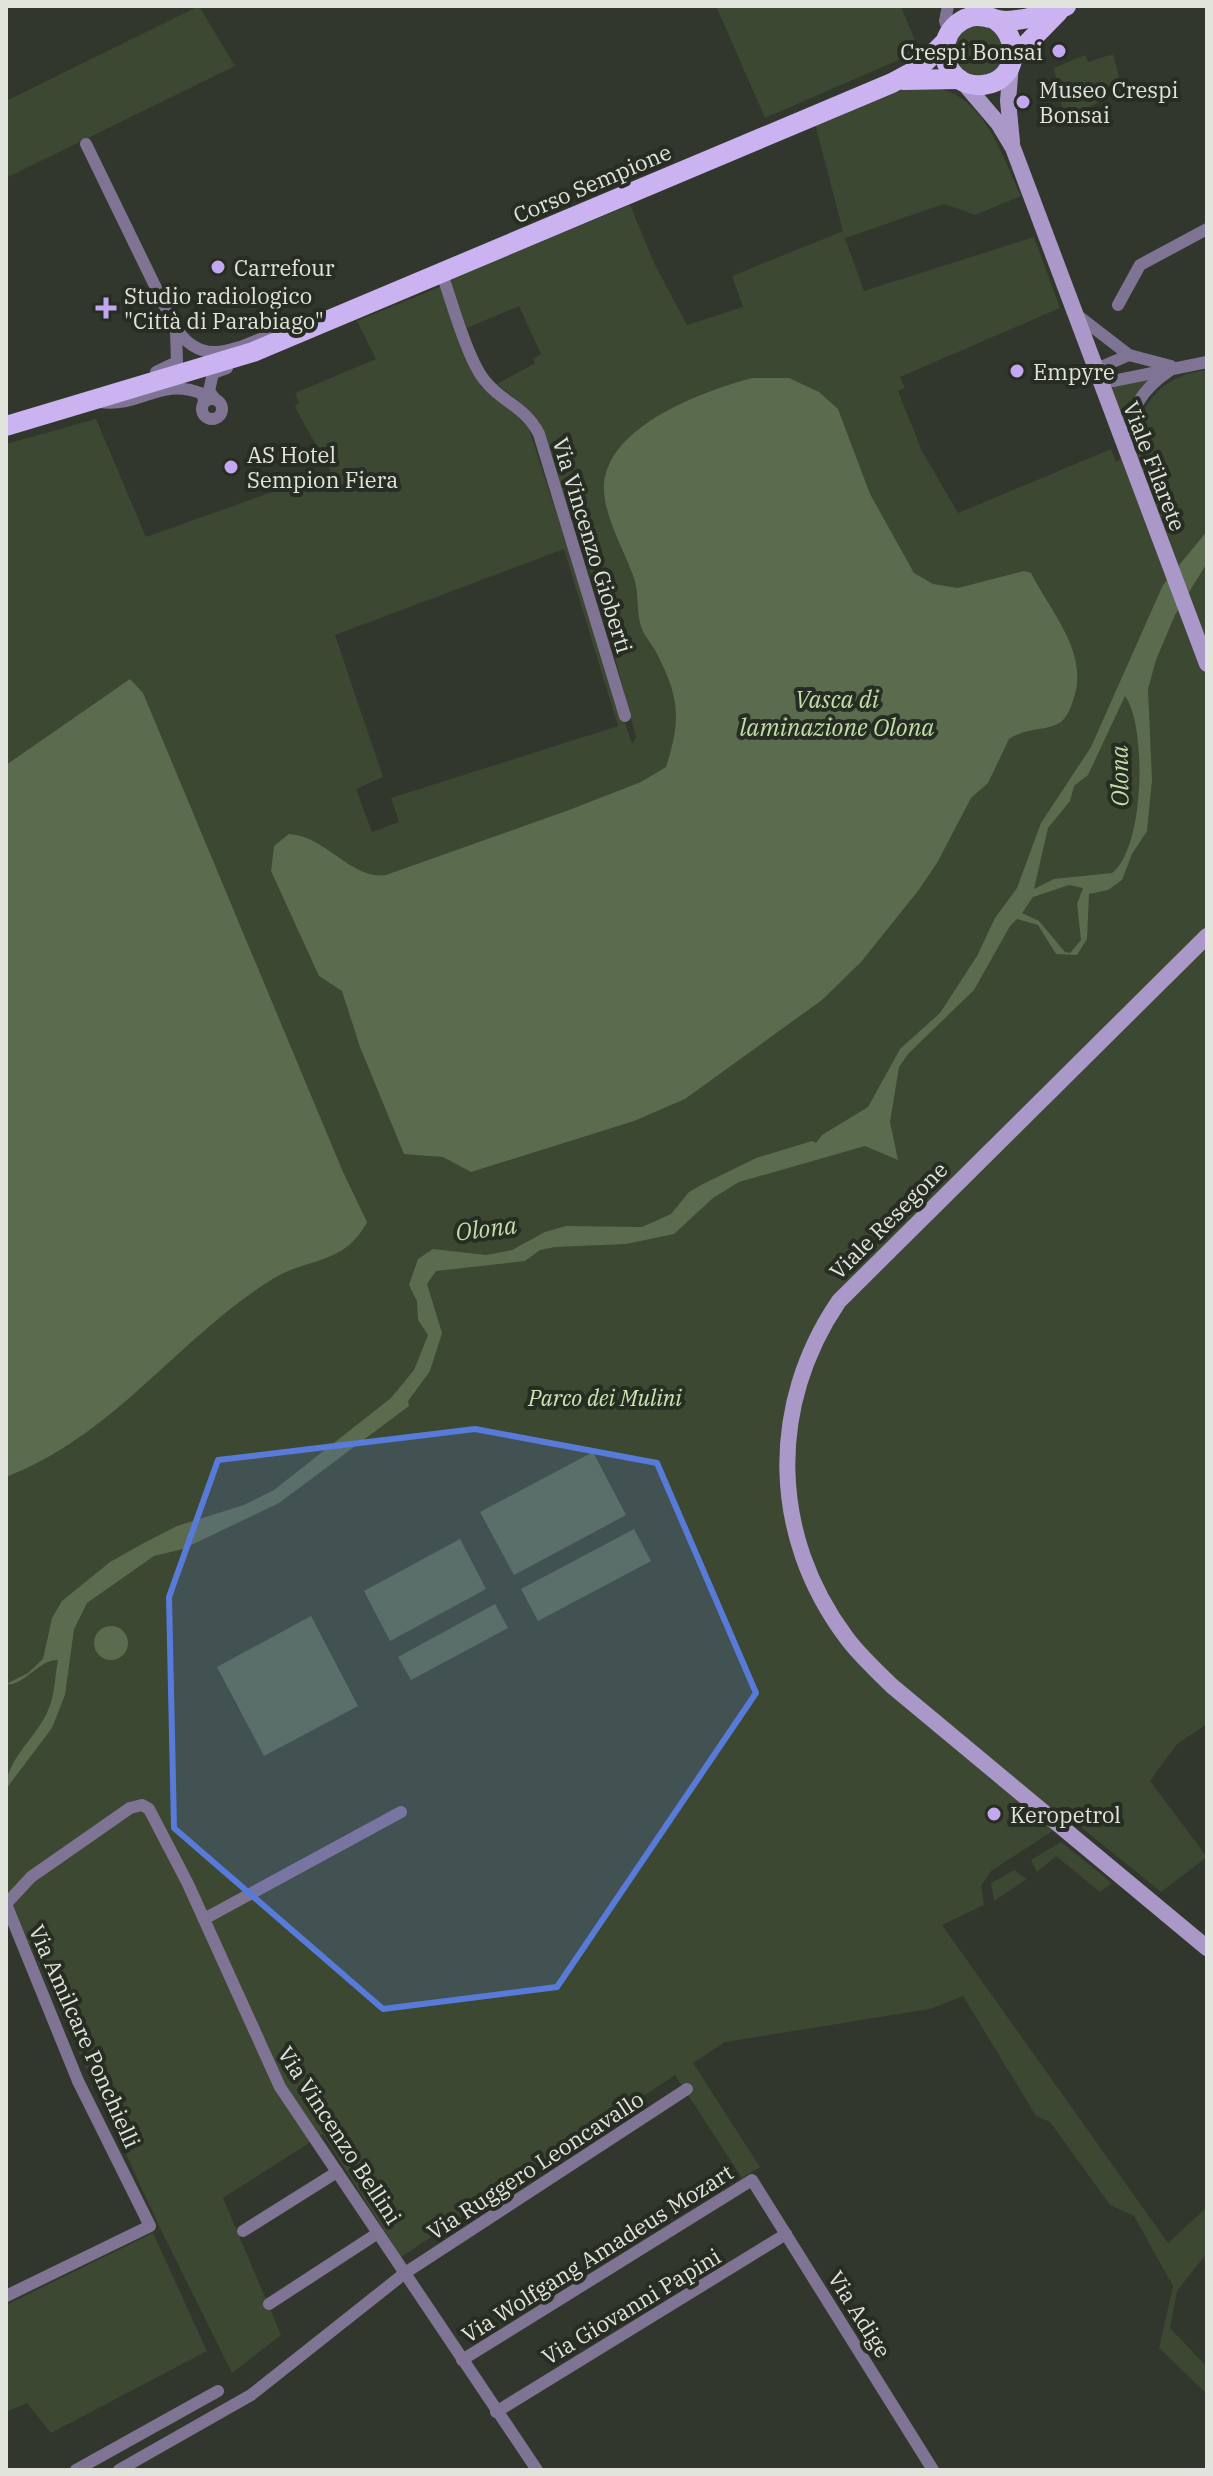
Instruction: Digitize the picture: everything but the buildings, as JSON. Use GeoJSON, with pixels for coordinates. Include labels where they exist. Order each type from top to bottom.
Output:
{"type":"FeatureCollection","features":[{"type":"Feature","properties":{"kind":"main road"},"geometry":{"type":"LineString","coordinates":[[1066,6],[994,82],[973,85],[961,80],[949,68],[946,38],[969,17],[983,14],[1003,21],[1034,18],[1066,6]]}},
{"type":"Feature","properties":{"kind":"main road"},"geometry":{"type":"LineString","coordinates":[[983,14],[1012,38],[1012,61]]}},
{"type":"Feature","properties":{"kind":"main road","name":"Corso Sempione"},"geometry":{"type":"LineString","coordinates":[[6,426],[253,352],[892,83],[918,69],[946,38]]}},
{"type":"Feature","properties":{"kind":"main road","name":"Corso Sempione"},"geometry":{"type":"LineString","coordinates":[[892,83],[911,78],[961,80]]}},
{"type":"Feature","properties":{"kind":"street"},"geometry":{"type":"LineString","coordinates":[[946,38],[948,6]]}},
{"type":"Feature","properties":{"kind":"street","name":"Viale Filarete"},"geometry":{"type":"LineString","coordinates":[[1012,61],[1008,101],[1013,148]]}},
{"type":"Feature","properties":{"kind":"street","name":"Viale Filarete"},"geometry":{"type":"LineString","coordinates":[[961,80],[998,123],[1013,148],[1071,310],[1207,664]]}},
{"type":"Feature","properties":{"kind":"street"},"geometry":{"type":"LineString","coordinates":[[86,144],[174,325],[179,343],[177,362],[111,387],[93,401]]}},
{"type":"Feature","properties":{"kind":"street"},"geometry":{"type":"LineString","coordinates":[[1118,305],[1140,265],[1207,229]]}},
{"type":"Feature","properties":{"kind":"street","name":"Via Vincenzo Gioberti"},"geometry":{"type":"LineString","coordinates":[[441,271],[480,375],[493,389],[520,408],[539,434],[625,716]]}},
{"type":"Feature","properties":{"kind":"street"},"geometry":{"type":"LineString","coordinates":[[1071,310],[1129,355],[1174,367]]}},
{"type":"Feature","properties":{"kind":"street"},"geometry":{"type":"LineString","coordinates":[[174,325],[192,349],[210,354],[294,326],[311,327]]}},
{"type":"Feature","properties":{"kind":"street","name":"Corso Sempione"},"geometry":{"type":"LineString","coordinates":[[93,401],[115,404],[182,385],[203,394],[209,401],[213,373],[297,342],[311,327]]}},
{"type":"Feature","properties":{"kind":"street"},"geometry":{"type":"LineString","coordinates":[[1129,355],[1101,367],[1096,376],[1113,381],[1207,362]]}},
{"type":"Feature","properties":{"kind":"street"},"geometry":{"type":"LineString","coordinates":[[1127,453],[1127,427],[1136,402],[1155,380],[1174,367]]}},
{"type":"Feature","properties":{"kind":"street","name":"Viale Resegone"},"geometry":{"type":"LineString","coordinates":[[1207,936],[856,1280],[809,1348],[792,1403],[786,1460],[793,1521],[813,1581],[847,1638],[892,1686],[1207,1948]]}},
{"type":"Feature","properties":{"kind":"street","name":"Via Vincenzo Bellini"},"geometry":{"type":"LineString","coordinates":[[6,1904],[31,1877],[130,1808],[142,1805],[152,1813],[280,2087],[537,2470]]}},
{"type":"Feature","properties":{"kind":"street"},"geometry":{"type":"LineString","coordinates":[[204,1919],[401,1812]]}},
{"type":"Feature","properties":{"kind":"street","name":"Via Amilcare Ponchielli"},"geometry":{"type":"LineString","coordinates":[[6,1904],[78,2081],[150,2226],[6,2296]]}},
{"type":"Feature","properties":{"kind":"street","name":"Via Ruggero Leoncavallo"},"geometry":{"type":"LineString","coordinates":[[119,2470],[251,2395],[405,2273],[687,2089]]}},
{"type":"Feature","properties":{"kind":"street"},"geometry":{"type":"LineString","coordinates":[[243,2231],[337,2172]]}},
{"type":"Feature","properties":{"kind":"street","name":"Via Adige"},"geometry":{"type":"LineString","coordinates":[[752,2180],[933,2470]]}},
{"type":"Feature","properties":{"kind":"street","name":"Via Wolfgang Amadeus Mozart"},"geometry":{"type":"LineString","coordinates":[[462,2360],[752,2180]]}},
{"type":"Feature","properties":{"kind":"street"},"geometry":{"type":"LineString","coordinates":[[269,2304],[378,2233]]}},
{"type":"Feature","properties":{"kind":"street","name":"Via Giovanni Papini"},"geometry":{"type":"LineString","coordinates":[[496,2412],[786,2234]]}},
{"type":"Feature","properties":{"kind":"street"},"geometry":{"type":"LineString","coordinates":[[76,2470],[218,2391]]}},
{"type":"Feature","properties":{"kind":"highlighted area"},"geometry":{"type":"Polygon","coordinates":[[[475,1429],[657,1463],[756,1693],[557,1987],[383,2009],[174,1828],[169,1597],[218,1460],[475,1429]]]}},
{"type":"Feature","properties":{"kind":"green space"},"geometry":{"type":"Polygon","coordinates":[[[199,6],[235,66],[6,178],[6,101],[199,6]]]}},
{"type":"Feature","properties":{"kind":"green space"},"geometry":{"type":"Polygon","coordinates":[[[716,6],[901,6],[919,51],[765,118],[716,6]]]}},
{"type":"Feature","properties":{"kind":"green space"},"geometry":{"type":"Polygon","coordinates":[[[979,26],[997,33],[1004,51],[997,69],[979,76],[961,69],[954,51],[961,33],[979,26]]]}},
{"type":"Feature","properties":{"kind":"green space"},"geometry":{"type":"Polygon","coordinates":[[[1113,54],[1122,89],[1065,121],[1054,68],[1085,55],[1088,62],[1113,54]]]}},
{"type":"Feature","properties":{"kind":"green space","name":"Parco dei Mulini"},"geometry":{"type":"Polygon","coordinates":[[[910,87],[941,89],[957,96],[982,118],[1021,196],[975,215],[944,204],[845,238],[864,291],[1034,237],[1060,308],[900,377],[905,388],[898,391],[922,451],[958,513],[1111,449],[1116,462],[1137,449],[1141,418],[1155,394],[1177,378],[1207,370],[1207,1724],[1177,1744],[1150,1781],[1207,1857],[1161,1892],[1071,1819],[991,1871],[981,1886],[984,1905],[942,1925],[1168,2243],[1207,2207],[1207,2253],[1177,2291],[1170,2328],[1207,2367],[1207,2394],[1159,2348],[1173,2286],[1134,2216],[1110,2205],[1050,2122],[1036,2116],[963,1996],[930,2009],[725,2042],[693,2063],[760,2167],[742,2178],[675,2075],[401,2257],[323,2134],[223,2198],[281,2335],[232,2373],[160,2228],[15,1913],[6,1912],[6,444],[96,419],[146,537],[331,471],[297,411],[295,406],[299,403],[295,393],[376,359],[357,321],[442,286],[481,387],[526,420],[632,744],[636,738],[601,603],[541,429],[528,409],[497,384],[535,363],[533,359],[541,354],[519,306],[467,328],[450,279],[630,205],[655,265],[687,325],[743,307],[732,276],[843,231],[815,124],[910,87]],[[564,549],[335,635],[383,777],[356,789],[372,832],[399,822],[391,798],[618,726],[564,549]]]}},
{"type":"Feature","properties":{"kind":"green space"},"geometry":{"type":"Polygon","coordinates":[[[1154,379],[1124,423],[1110,386],[1154,379]]]}},
{"type":"Feature","properties":{"kind":"green space"},"geometry":{"type":"Polygon","coordinates":[[[1061,1842],[1112,1883],[1100,1892],[1056,1856],[1037,1872],[1031,1860],[1061,1842]]]}},
{"type":"Feature","properties":{"kind":"green space"},"geometry":{"type":"Polygon","coordinates":[[[1014,1870],[1027,1879],[994,1901],[991,1883],[1014,1870]]]}},
{"type":"Feature","properties":{"kind":"green space"},"geometry":{"type":"Polygon","coordinates":[[[153,2233],[207,2351],[51,2433],[27,2403],[6,2412],[6,2305],[153,2233]]]}},
{"type":"Feature","properties":{"kind":"water","name":"Vasca di laminazione Olona"},"geometry":{"type":"Polygon","coordinates":[[[752,378],[789,378],[819,392],[838,409],[870,494],[914,573],[933,584],[958,588],[1024,571],[1031,573],[1065,631],[1076,662],[1075,694],[1070,709],[1056,725],[1009,739],[988,783],[971,798],[937,863],[861,962],[822,1000],[685,1099],[634,1121],[471,1172],[443,1157],[404,1154],[360,1047],[342,991],[319,976],[271,871],[274,846],[289,834],[302,837],[362,871],[386,875],[569,810],[641,782],[666,767],[674,734],[676,707],[663,666],[640,623],[635,581],[607,510],[605,476],[615,454],[632,435],[654,418],[705,393],[752,378]]]}},
{"type":"Feature","properties":{"kind":"water"},"geometry":{"type":"Polygon","coordinates":[[[1207,531],[1207,563],[1175,615],[1156,660],[1148,689],[1152,780],[1147,831],[1132,854],[1122,880],[1108,890],[1089,894],[1087,939],[1077,955],[1056,954],[1038,925],[1017,919],[974,990],[908,1054],[899,1067],[890,1122],[898,1160],[865,1146],[739,1182],[713,1198],[674,1234],[626,1244],[555,1247],[540,1250],[525,1261],[436,1271],[427,1284],[442,1333],[430,1371],[408,1401],[409,1406],[279,1503],[183,1549],[154,1556],[87,1603],[74,1629],[65,1695],[52,1728],[6,1789],[11,1767],[39,1727],[50,1705],[58,1660],[44,1664],[18,1682],[6,1684],[28,1673],[43,1659],[52,1618],[62,1601],[110,1562],[142,1544],[177,1526],[244,1505],[274,1490],[391,1398],[414,1370],[428,1335],[418,1320],[417,1301],[409,1285],[418,1259],[433,1249],[486,1255],[512,1250],[545,1232],[566,1226],[642,1227],[671,1214],[689,1192],[701,1185],[756,1158],[812,1141],[816,1143],[822,1135],[868,1107],[900,1049],[940,1013],[977,956],[995,918],[1017,888],[1041,823],[1091,747],[1163,585],[1207,531]],[[1125,696],[1088,775],[1074,786],[1070,801],[1048,828],[1034,889],[1054,879],[1112,873],[1123,859],[1131,839],[1139,786],[1137,733],[1125,696]],[[1069,885],[1033,897],[1022,913],[1039,921],[1065,952],[1070,953],[1081,940],[1077,904],[1083,888],[1069,885]]]}},
{"type":"Feature","properties":{"kind":"water"},"geometry":{"type":"Polygon","coordinates":[[[130,679],[143,693],[343,1172],[367,1222],[358,1236],[336,1254],[271,1280],[237,1304],[80,1437],[45,1459],[6,1477],[6,765],[130,679]]]}},
{"type":"Feature","properties":{"kind":"water"},"geometry":{"type":"Polygon","coordinates":[[[593,1452],[626,1515],[514,1575],[480,1512],[593,1452]]]}},
{"type":"Feature","properties":{"kind":"water"},"geometry":{"type":"Polygon","coordinates":[[[634,1529],[651,1561],[538,1621],[521,1589],[634,1529]]]}},
{"type":"Feature","properties":{"kind":"water"},"geometry":{"type":"Polygon","coordinates":[[[460,1539],[486,1589],[390,1641],[364,1591],[460,1539]]]}},
{"type":"Feature","properties":{"kind":"water"},"geometry":{"type":"Polygon","coordinates":[[[495,1604],[508,1628],[411,1680],[398,1657],[495,1604]]]}},
{"type":"Feature","properties":{"kind":"water"},"geometry":{"type":"Polygon","coordinates":[[[311,1616],[358,1706],[264,1756],[217,1667],[311,1616]]]}},
{"type":"Feature","properties":{"kind":"water"},"geometry":{"type":"Polygon","coordinates":[[[111,1626],[123,1631],[128,1643],[123,1655],[111,1660],[99,1655],[94,1643],[99,1631],[111,1626]]]}},
{"type":"Feature","properties":{"kind":"place","name":"Crespi Bonsai"},"geometry":{"type":"Point","coordinates":[1059,51]}},
{"type":"Feature","properties":{"kind":"place","name":"Museo Crespi Bonsai"},"geometry":{"type":"Point","coordinates":[1023,102]}},
{"type":"Feature","properties":{"kind":"place","name":"Carrefour"},"geometry":{"type":"Point","coordinates":[218,267]}},
{"type":"Feature","properties":{"kind":"place","name":"Studio radiologico \"Città di Parabiago\""},"geometry":{"type":"Point","coordinates":[106,308]}},
{"type":"Feature","properties":{"kind":"place","name":"Empyre"},"geometry":{"type":"Point","coordinates":[1017,371]}},
{"type":"Feature","properties":{"kind":"place","name":"AS Hotel Sempion Fiera"},"geometry":{"type":"Point","coordinates":[231,467]}},
{"type":"Feature","properties":{"kind":"place","name":"Keropetrol"},"geometry":{"type":"Point","coordinates":[994,1814]}},
{"type":"Feature","properties":{"kind":"water label","name":"Olona"},"geometry":{"type":"Point","coordinates":[1119,776]}},
{"type":"Feature","properties":{"kind":"water label","name":"Olona"},"geometry":{"type":"Point","coordinates":[486,1228]}}]}
